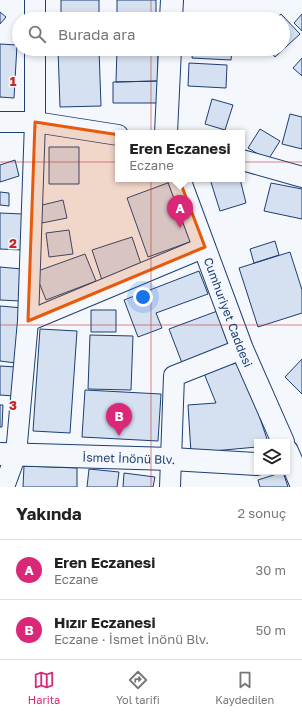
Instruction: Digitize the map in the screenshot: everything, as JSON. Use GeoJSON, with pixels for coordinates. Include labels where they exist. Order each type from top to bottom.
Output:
{"type":"FeatureCollection","features":[{"type":"Feature","properties":{"kind":"main road"},"geometry":{"type":"LineString","coordinates":[[171,12],[172,0]]}},
{"type":"Feature","properties":{"kind":"main road"},"geometry":{"type":"LineString","coordinates":[[166,130],[170,56]]}},
{"type":"Feature","properties":{"kind":"main road","name":"Cumhuriyet Caddesi"},"geometry":{"type":"LineString","coordinates":[[180,182],[242,349],[282,439]]}},
{"type":"Feature","properties":{"kind":"main road","name":"İsmet İnönü Blv."},"geometry":{"type":"LineString","coordinates":[[8,454],[171,459],[254,464]]}},
{"type":"Feature","properties":{"kind":"main road"},"geometry":{"type":"LineString","coordinates":[[290,463],[302,486]]}},
{"type":"Feature","properties":{"kind":"street"},"geometry":{"type":"LineString","coordinates":[[35,0],[35,12]]}},
{"type":"Feature","properties":{"kind":"street"},"geometry":{"type":"LineString","coordinates":[[4,487],[28,321],[35,122],[35,56]]}},
{"type":"Feature","properties":{"kind":"street"},"geometry":{"type":"LineString","coordinates":[[0,122],[35,122],[115,135]]}},
{"type":"Feature","properties":{"kind":"street"},"geometry":{"type":"LineString","coordinates":[[245,161],[302,177]]}},
{"type":"Feature","properties":{"kind":"street"},"geometry":{"type":"LineString","coordinates":[[28,321],[205,247]]}},
{"type":"Feature","properties":{"kind":"street"},"geometry":{"type":"LineString","coordinates":[[170,487],[174,376],[242,349]]}},
{"type":"Feature","properties":{"kind":"highlighted area"},"geometry":{"type":"Polygon","coordinates":[[[35,122],[165,142],[205,247],[28,321],[35,122]]]}},
{"type":"Feature","properties":{"kind":"building"},"geometry":{"type":"Polygon","coordinates":[[[61,0],[99,0],[99,12],[61,12],[61,0]]]}},
{"type":"Feature","properties":{"kind":"building"},"geometry":{"type":"Polygon","coordinates":[[[117,0],[156,0],[156,12],[117,12],[117,0]]]}},
{"type":"Feature","properties":{"kind":"building"},"geometry":{"type":"Polygon","coordinates":[[[0,12],[6,17],[0,24],[0,12]]]}},
{"type":"Feature","properties":{"kind":"building"},"geometry":{"type":"Polygon","coordinates":[[[302,14],[302,31],[294,23],[302,14]]]}},
{"type":"Feature","properties":{"kind":"building"},"geometry":{"type":"Polygon","coordinates":[[[290,23],[300,34],[290,43],[290,23]]]}},
{"type":"Feature","properties":{"kind":"building"},"geometry":{"type":"Polygon","coordinates":[[[0,44],[12,45],[12,56],[16,56],[14,98],[0,97],[0,44]]]}},
{"type":"Feature","properties":{"kind":"building"},"geometry":{"type":"Polygon","coordinates":[[[58,56],[99,56],[101,106],[60,107],[58,56]]]}},
{"type":"Feature","properties":{"kind":"building"},"geometry":{"type":"Polygon","coordinates":[[[117,56],[158,56],[158,81],[116,82],[117,56]]]}},
{"type":"Feature","properties":{"kind":"building"},"geometry":{"type":"Polygon","coordinates":[[[192,56],[231,56],[231,60],[192,58],[192,56]]]}},
{"type":"Feature","properties":{"kind":"building"},"geometry":{"type":"Polygon","coordinates":[[[302,58],[302,76],[293,68],[302,58]]]}},
{"type":"Feature","properties":{"kind":"building"},"geometry":{"type":"Polygon","coordinates":[[[189,63],[227,65],[226,88],[188,86],[189,63]]]}},
{"type":"Feature","properties":{"kind":"building"},"geometry":{"type":"Polygon","coordinates":[[[158,81],[158,103],[113,103],[113,82],[158,81]]]}},
{"type":"Feature","properties":{"kind":"building"},"geometry":{"type":"Polygon","coordinates":[[[212,99],[233,105],[225,130],[205,124],[212,99]]]}},
{"type":"Feature","properties":{"kind":"building"},"geometry":{"type":"Polygon","coordinates":[[[290,114],[302,117],[302,149],[282,144],[290,114]]]}},
{"type":"Feature","properties":{"kind":"building"},"geometry":{"type":"Polygon","coordinates":[[[260,129],[280,141],[268,160],[248,148],[260,129]]]}},
{"type":"Feature","properties":{"kind":"building"},"geometry":{"type":"Polygon","coordinates":[[[49,147],[79,147],[79,184],[49,184],[49,147]]]}},
{"type":"Feature","properties":{"kind":"building"},"geometry":{"type":"Polygon","coordinates":[[[15,160],[19,176],[0,182],[0,165],[15,160]]]}},
{"type":"Feature","properties":{"kind":"building"},"geometry":{"type":"Polygon","coordinates":[[[173,182],[195,240],[148,257],[127,198],[173,182]]]}},
{"type":"Feature","properties":{"kind":"building"},"geometry":{"type":"Polygon","coordinates":[[[211,182],[241,182],[246,203],[220,211],[211,182]]]}},
{"type":"Feature","properties":{"kind":"building"},"geometry":{"type":"Polygon","coordinates":[[[271,183],[302,189],[302,219],[264,211],[271,183]]]}},
{"type":"Feature","properties":{"kind":"building"},"geometry":{"type":"Polygon","coordinates":[[[0,192],[9,193],[9,206],[0,205],[0,192]]]}},
{"type":"Feature","properties":{"kind":"building"},"geometry":{"type":"Polygon","coordinates":[[[63,200],[67,218],[42,223],[38,206],[63,200]]]}},
{"type":"Feature","properties":{"kind":"building"},"geometry":{"type":"Polygon","coordinates":[[[0,213],[23,214],[22,250],[0,249],[0,213]]]}},
{"type":"Feature","properties":{"kind":"building"},"geometry":{"type":"Polygon","coordinates":[[[69,230],[73,254],[49,257],[46,233],[69,230]]]}},
{"type":"Feature","properties":{"kind":"building"},"geometry":{"type":"Polygon","coordinates":[[[132,237],[142,267],[102,280],[92,250],[132,237]]]}},
{"type":"Feature","properties":{"kind":"building"},"geometry":{"type":"Polygon","coordinates":[[[275,241],[279,255],[254,263],[250,249],[275,241]]]}},
{"type":"Feature","properties":{"kind":"building"},"geometry":{"type":"Polygon","coordinates":[[[290,252],[302,290],[302,313],[258,327],[239,268],[290,252]]]}},
{"type":"Feature","properties":{"kind":"building"},"geometry":{"type":"Polygon","coordinates":[[[85,254],[96,281],[46,300],[35,272],[85,254]]]}},
{"type":"Feature","properties":{"kind":"building"},"geometry":{"type":"Polygon","coordinates":[[[0,267],[22,269],[20,301],[0,300],[0,267]]]}},
{"type":"Feature","properties":{"kind":"building"},"geometry":{"type":"Polygon","coordinates":[[[199,271],[208,294],[156,313],[162,328],[138,337],[124,300],[199,271]]]}},
{"type":"Feature","properties":{"kind":"building"},"geometry":{"type":"Polygon","coordinates":[[[0,306],[23,308],[16,363],[0,361],[0,306]]]}},
{"type":"Feature","properties":{"kind":"building"},"geometry":{"type":"Polygon","coordinates":[[[91,310],[116,310],[116,332],[91,332],[91,310]]]}},
{"type":"Feature","properties":{"kind":"building"},"geometry":{"type":"Polygon","coordinates":[[[220,310],[233,343],[182,363],[169,329],[220,310]]]}},
{"type":"Feature","properties":{"kind":"building"},"geometry":{"type":"Polygon","coordinates":[[[40,329],[77,331],[70,433],[33,431],[40,329]]]}},
{"type":"Feature","properties":{"kind":"building"},"geometry":{"type":"Polygon","coordinates":[[[90,335],[133,336],[131,390],[88,389],[90,335]]]}},
{"type":"Feature","properties":{"kind":"building"},"geometry":{"type":"Polygon","coordinates":[[[302,359],[302,394],[285,377],[302,359]]]}},
{"type":"Feature","properties":{"kind":"building"},"geometry":{"type":"Polygon","coordinates":[[[241,362],[267,439],[254,439],[254,447],[191,453],[188,405],[216,403],[203,371],[241,362]]]}},
{"type":"Feature","properties":{"kind":"building"},"geometry":{"type":"Polygon","coordinates":[[[0,366],[16,367],[14,396],[0,395],[0,366]]]}},
{"type":"Feature","properties":{"kind":"building"},"geometry":{"type":"Polygon","coordinates":[[[85,390],[161,394],[158,441],[82,437],[85,390]]]}},
{"type":"Feature","properties":{"kind":"building"},"geometry":{"type":"Polygon","coordinates":[[[0,405],[3,405],[2,427],[0,427],[0,405]]]}},
{"type":"Feature","properties":{"kind":"building"},"geometry":{"type":"Polygon","coordinates":[[[24,466],[77,468],[77,487],[23,487],[24,466]]]}},
{"type":"Feature","properties":{"kind":"building"},"geometry":{"type":"Polygon","coordinates":[[[89,469],[119,472],[117,487],[87,487],[89,469]]]}},
{"type":"Feature","properties":{"kind":"building"},"geometry":{"type":"Polygon","coordinates":[[[124,473],[155,477],[153,487],[123,487],[124,473]]]}},
{"type":"Feature","properties":{"kind":"building"},"geometry":{"type":"Polygon","coordinates":[[[274,475],[284,475],[288,487],[260,487],[258,480],[274,475]]]}},
{"type":"Feature","properties":{"kind":"place","name":"Eren Eczanesi"},"geometry":{"type":"Point","coordinates":[180,228]}},
{"type":"Feature","properties":{"kind":"place","name":"Hızır Eczanesi"},"geometry":{"type":"Point","coordinates":[119,436]}}]}
